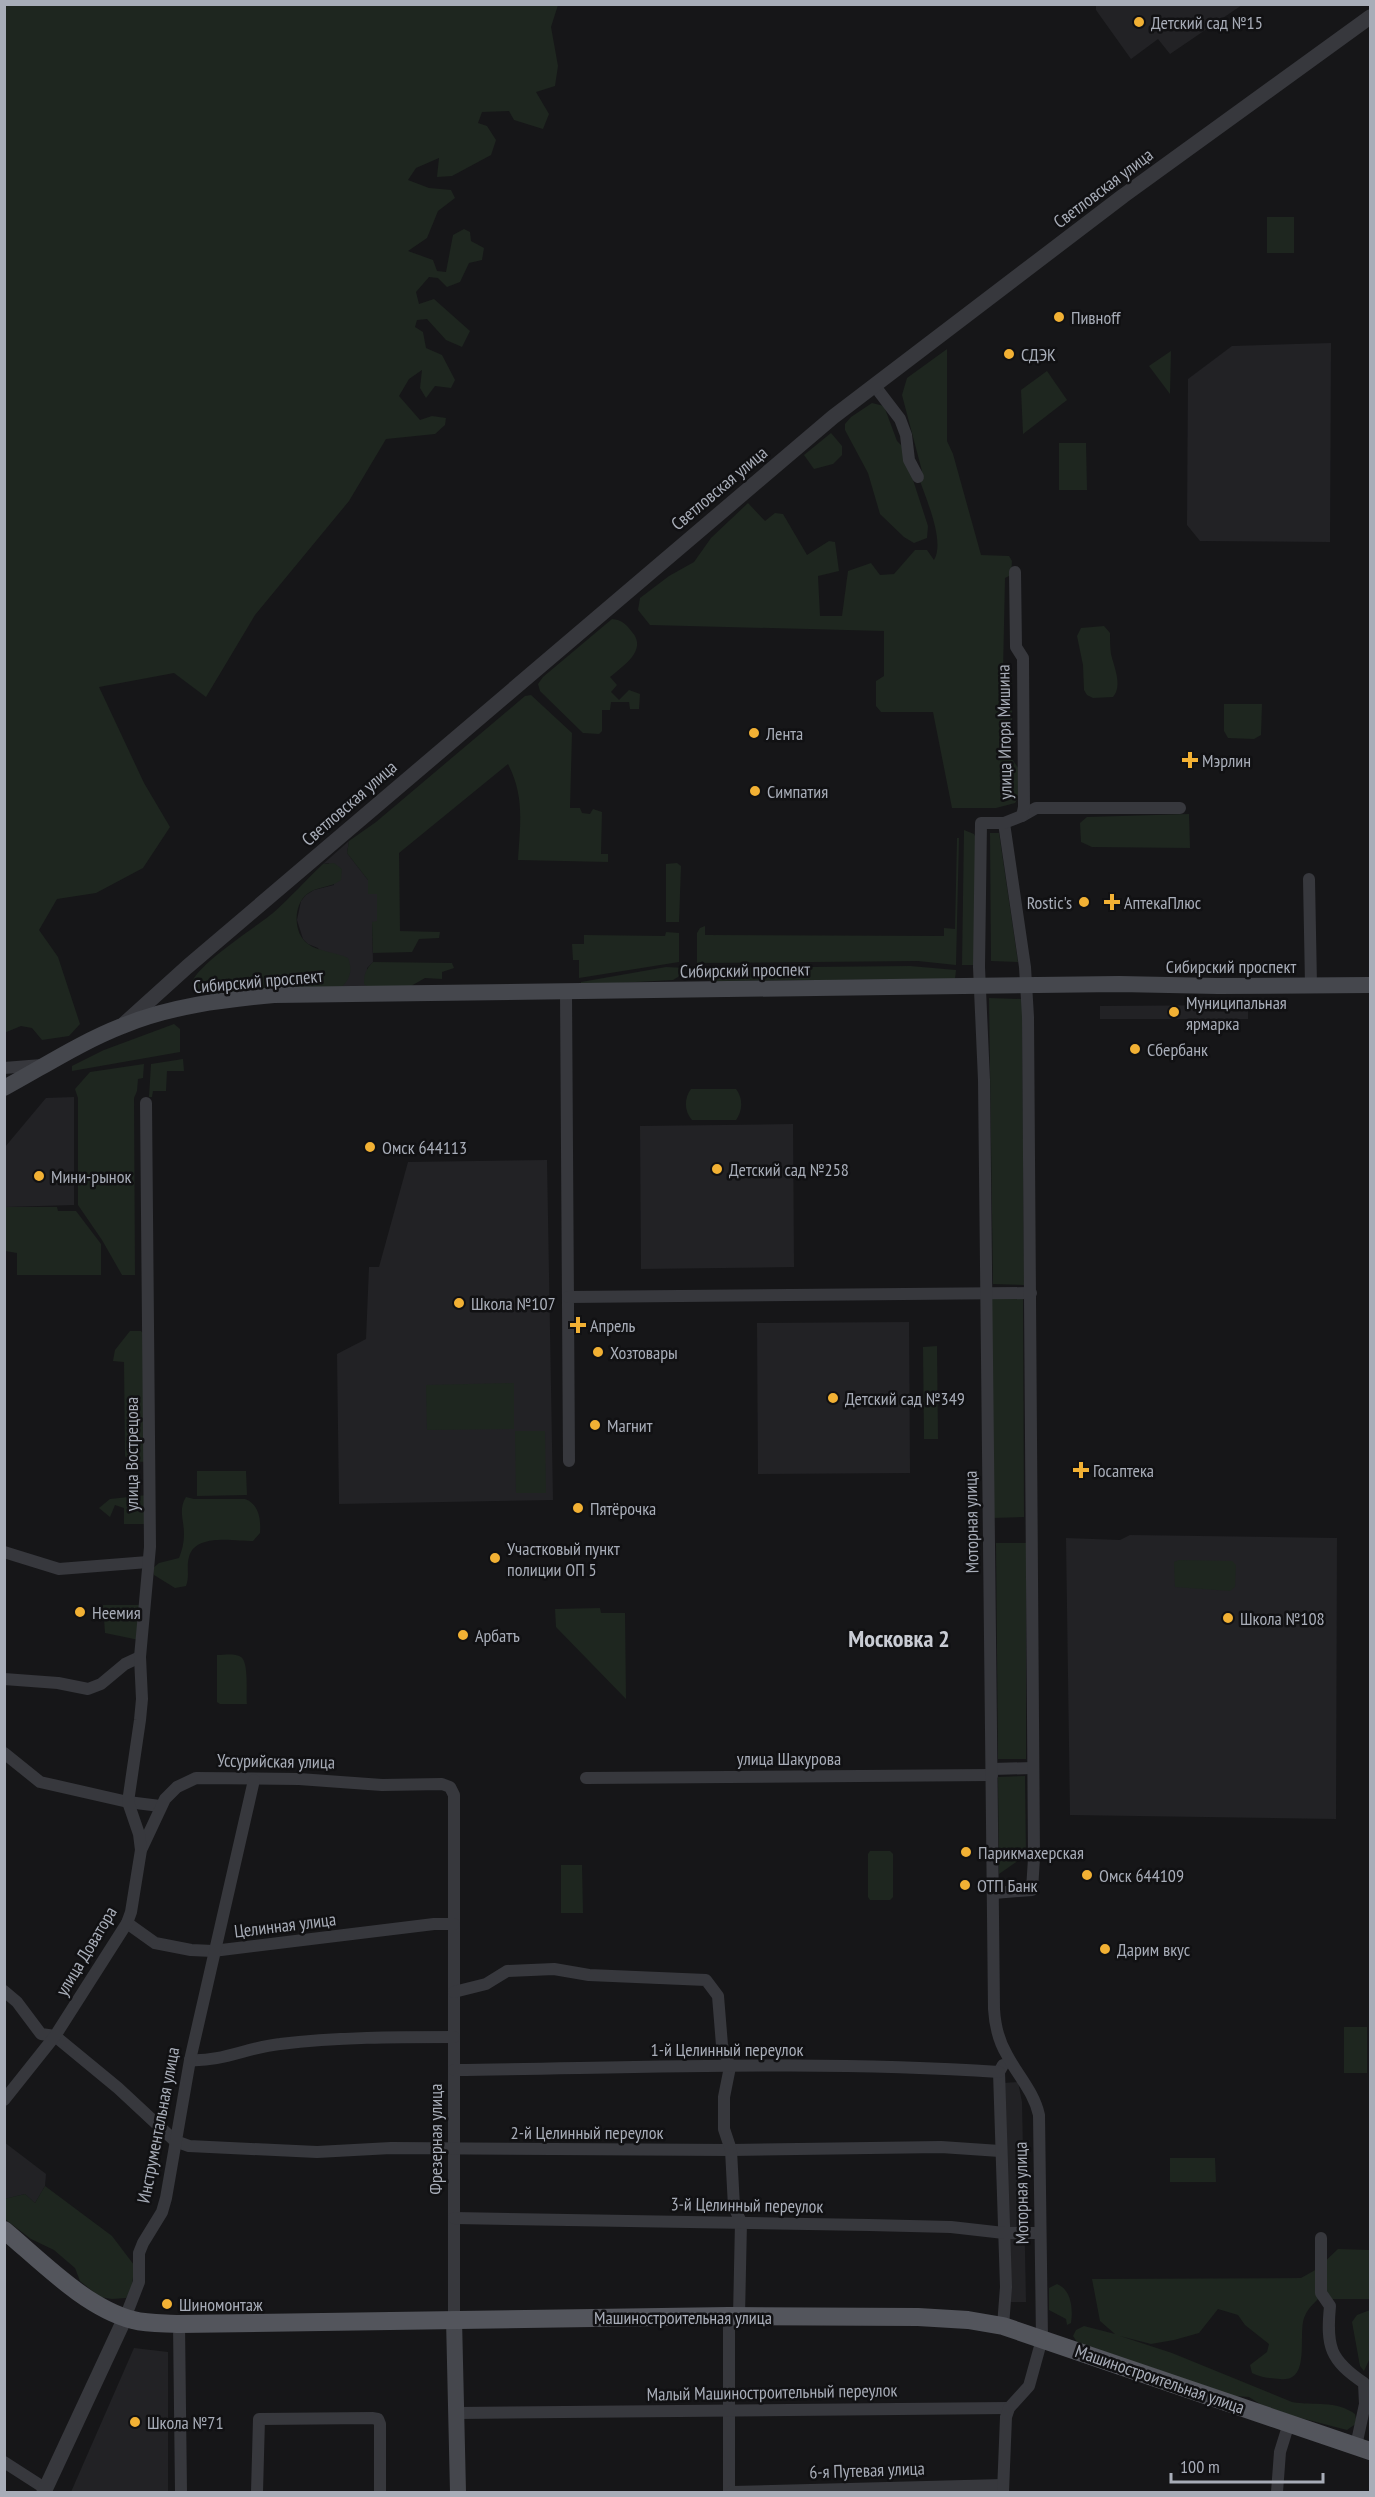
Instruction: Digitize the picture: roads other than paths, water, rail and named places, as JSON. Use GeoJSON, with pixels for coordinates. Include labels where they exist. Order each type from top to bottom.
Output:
{"type":"FeatureCollection","features":[{"type":"Feature","properties":{"kind":"main road","name":"Сибирский проспект"},"geometry":{"type":"LineString","coordinates":[[4,1088],[123,1025],[178,1008],[274,995],[1026,986],[1371,985]]}},
{"type":"Feature","properties":{"kind":"main road","name":"Машиностроительная улица"},"geometry":{"type":"LineString","coordinates":[[4,2230],[68,2283],[100,2305],[125,2318],[152,2323],[734,2316],[918,2317],[968,2320],[1003,2326],[1363,2448]]}},
{"type":"Feature","properties":{"kind":"main road","name":"Фрезерная улица"},"geometry":{"type":"LineString","coordinates":[[454,2319],[458,2413],[458,2493]]}},
{"type":"Feature","properties":{"kind":"street","name":"Светловская улица"},"geometry":{"type":"LineString","coordinates":[[123,1025],[194,961],[616,600],[874,385],[1131,190],[1371,17]]}},
{"type":"Feature","properties":{"kind":"street"},"geometry":{"type":"LineString","coordinates":[[874,385],[900,419],[906,435],[909,460],[918,477]]}},
{"type":"Feature","properties":{"kind":"street","name":"улица Игоря Мишина"},"geometry":{"type":"LineString","coordinates":[[1015,572],[1016,647],[1023,658],[1022,816],[1004,823],[1026,986]]}},
{"type":"Feature","properties":{"kind":"street"},"geometry":{"type":"LineString","coordinates":[[1022,816],[1036,808],[1180,808]]}},
{"type":"Feature","properties":{"kind":"street","name":"Моторная улица"},"geometry":{"type":"LineString","coordinates":[[1004,823],[981,823],[994,2009],[998,2037],[1006,2055],[1036,2101],[1039,2115],[1042,2340]]}},
{"type":"Feature","properties":{"kind":"street"},"geometry":{"type":"LineString","coordinates":[[1310,879],[1311,985]]}},
{"type":"Feature","properties":{"kind":"street"},"geometry":{"type":"LineString","coordinates":[[994,1893],[1032,1890],[1034,1858],[1026,986]]}},
{"type":"Feature","properties":{"kind":"street"},"geometry":{"type":"LineString","coordinates":[[566,992],[569,1461]]}},
{"type":"Feature","properties":{"kind":"street"},"geometry":{"type":"LineString","coordinates":[[4,1068],[46,1065]]}},
{"type":"Feature","properties":{"kind":"street","name":"улица Вострецова"},"geometry":{"type":"LineString","coordinates":[[128,1802],[142,1699],[140,1657],[150,1547],[146,1103]]}},
{"type":"Feature","properties":{"kind":"street"},"geometry":{"type":"LineString","coordinates":[[568,1297],[1030,1293]]}},
{"type":"Feature","properties":{"kind":"street"},"geometry":{"type":"LineString","coordinates":[[4,1552],[59,1569],[148,1562]]}},
{"type":"Feature","properties":{"kind":"street"},"geometry":{"type":"LineString","coordinates":[[4,1679],[58,1683],[88,1689],[101,1684],[125,1664],[140,1657]]}},
{"type":"Feature","properties":{"kind":"street"},"geometry":{"type":"LineString","coordinates":[[4,1753],[40,1782],[128,1802],[160,1806]]}},
{"type":"Feature","properties":{"kind":"street","name":"улица Шакурова"},"geometry":{"type":"LineString","coordinates":[[586,1778],[992,1772],[1033,1768]]}},
{"type":"Feature","properties":{"kind":"street","name":"Уссурийская улица"},"geometry":{"type":"LineString","coordinates":[[141,1850],[160,1806],[177,1787],[189,1780],[209,1778],[298,1779],[382,1785],[442,1784],[450,1787]]}},
{"type":"Feature","properties":{"kind":"street","name":"Инструментальная улица"},"geometry":{"type":"LineString","coordinates":[[45,2491],[125,2318],[139,2282],[139,2253],[164,2205],[190,2060],[213,1951],[254,1780]]}},
{"type":"Feature","properties":{"kind":"street","name":"Фрезерная улица"},"geometry":{"type":"LineString","coordinates":[[450,1787],[454,1795],[454,2319]]}},
{"type":"Feature","properties":{"kind":"street","name":"улица Доватора"},"geometry":{"type":"LineString","coordinates":[[4,2100],[55,2036],[127,1923],[131,1912],[141,1850],[139,1834],[128,1802]]}},
{"type":"Feature","properties":{"kind":"street","name":"Целинная улица"},"geometry":{"type":"LineString","coordinates":[[127,1923],[155,1943],[191,1950],[213,1951],[434,1924],[454,1924]]}},
{"type":"Feature","properties":{"kind":"street"},"geometry":{"type":"LineString","coordinates":[[454,1992],[486,1984],[507,1971],[554,1969],[589,1975],[706,1980],[718,1996],[722,2045],[730,2067],[724,2097],[724,2129],[731,2150],[734,2207],[741,2222],[728,2410],[730,2493]]}},
{"type":"Feature","properties":{"kind":"street"},"geometry":{"type":"LineString","coordinates":[[4,1991],[17,2002],[41,2034],[55,2036],[118,2088],[175,2141]]}},
{"type":"Feature","properties":{"kind":"street"},"geometry":{"type":"LineString","coordinates":[[190,2060],[218,2058],[277,2044],[331,2039],[454,2037]]}},
{"type":"Feature","properties":{"kind":"street","name":"Моторная улица"},"geometry":{"type":"LineString","coordinates":[[1003,2326],[1006,2287],[999,2072],[1006,2055]]}},
{"type":"Feature","properties":{"kind":"street","name":"1-й Целинный переулок"},"geometry":{"type":"LineString","coordinates":[[454,2070],[730,2067],[937,2068],[999,2072]]}},
{"type":"Feature","properties":{"kind":"street","name":"2-й Целинный переулок"},"geometry":{"type":"LineString","coordinates":[[175,2141],[189,2146],[224,2149],[317,2152],[391,2148],[731,2150],[941,2147],[1000,2151]]}},
{"type":"Feature","properties":{"kind":"street","name":"3-й Целинный переулок"},"geometry":{"type":"LineString","coordinates":[[454,2218],[951,2227],[1004,2233],[1040,2233]]}},
{"type":"Feature","properties":{"kind":"street"},"geometry":{"type":"LineString","coordinates":[[1321,2238],[1321,2293],[1330,2306],[1329,2322],[1333,2355],[1342,2368],[1364,2383],[1363,2448]]}},
{"type":"Feature","properties":{"kind":"street"},"geometry":{"type":"LineString","coordinates":[[179,2324],[181,2493]]}},
{"type":"Feature","properties":{"kind":"street"},"geometry":{"type":"LineString","coordinates":[[1003,2488],[1004,2426],[1009,2408],[1029,2386],[1042,2340]]}},
{"type":"Feature","properties":{"kind":"street","name":"Малый Машиностроительный переулок"},"geometry":{"type":"LineString","coordinates":[[458,2413],[1009,2408]]}},
{"type":"Feature","properties":{"kind":"street"},"geometry":{"type":"LineString","coordinates":[[257,2493],[259,2419],[372,2418],[378,2419],[380,2424],[380,2493]]}},
{"type":"Feature","properties":{"kind":"street"},"geometry":{"type":"LineString","coordinates":[[1277,2493],[1280,2452],[1289,2423]]}},
{"type":"Feature","properties":{"kind":"street"},"geometry":{"type":"LineString","coordinates":[[4,2462],[45,2491]]}},
{"type":"Feature","properties":{"kind":"street","name":"6-я Путевая улица"},"geometry":{"type":"LineString","coordinates":[[730,2493],[1003,2488]]}},
{"type":"Feature","properties":{"kind":"place","name":"Детский сад №15"},"geometry":{"type":"Point","coordinates":[1139,22]}},
{"type":"Feature","properties":{"kind":"place","name":"Пивноff"},"geometry":{"type":"Point","coordinates":[1059,317]}},
{"type":"Feature","properties":{"kind":"place","name":"СДЭК"},"geometry":{"type":"Point","coordinates":[1009,354]}},
{"type":"Feature","properties":{"kind":"place","name":"Лента"},"geometry":{"type":"Point","coordinates":[754,733]}},
{"type":"Feature","properties":{"kind":"place","name":"Мэрлин"},"geometry":{"type":"Point","coordinates":[1190,760]}},
{"type":"Feature","properties":{"kind":"place","name":"Симпатия"},"geometry":{"type":"Point","coordinates":[755,791]}},
{"type":"Feature","properties":{"kind":"place","name":"Rostic's"},"geometry":{"type":"Point","coordinates":[1084,902]}},
{"type":"Feature","properties":{"kind":"place","name":"АптекаПлюс"},"geometry":{"type":"Point","coordinates":[1112,902]}},
{"type":"Feature","properties":{"kind":"place","name":"Муниципальная ярмарка"},"geometry":{"type":"Point","coordinates":[1174,1012]}},
{"type":"Feature","properties":{"kind":"place","name":"Сбербанк"},"geometry":{"type":"Point","coordinates":[1135,1049]}},
{"type":"Feature","properties":{"kind":"place","name":"Омск 644113"},"geometry":{"type":"Point","coordinates":[370,1147]}},
{"type":"Feature","properties":{"kind":"place","name":"Детский сад №258"},"geometry":{"type":"Point","coordinates":[717,1169]}},
{"type":"Feature","properties":{"kind":"place","name":"Мини-рынок"},"geometry":{"type":"Point","coordinates":[39,1176]}},
{"type":"Feature","properties":{"kind":"place","name":"Школа №107"},"geometry":{"type":"Point","coordinates":[459,1303]}},
{"type":"Feature","properties":{"kind":"place","name":"Апрель"},"geometry":{"type":"Point","coordinates":[578,1325]}},
{"type":"Feature","properties":{"kind":"place","name":"Хозтовары"},"geometry":{"type":"Point","coordinates":[598,1352]}},
{"type":"Feature","properties":{"kind":"place","name":"Детский сад №349"},"geometry":{"type":"Point","coordinates":[833,1398]}},
{"type":"Feature","properties":{"kind":"place","name":"Магнит"},"geometry":{"type":"Point","coordinates":[595,1425]}},
{"type":"Feature","properties":{"kind":"place","name":"Госаптека"},"geometry":{"type":"Point","coordinates":[1081,1470]}},
{"type":"Feature","properties":{"kind":"place","name":"Пятёрочка"},"geometry":{"type":"Point","coordinates":[578,1508]}},
{"type":"Feature","properties":{"kind":"place","name":"Участковый пункт полиции ОП 5"},"geometry":{"type":"Point","coordinates":[495,1558]}},
{"type":"Feature","properties":{"kind":"place","name":"Неемия"},"geometry":{"type":"Point","coordinates":[80,1612]}},
{"type":"Feature","properties":{"kind":"place","name":"Школа №108"},"geometry":{"type":"Point","coordinates":[1228,1618]}},
{"type":"Feature","properties":{"kind":"place","name":"Арбатъ"},"geometry":{"type":"Point","coordinates":[463,1635]}},
{"type":"Feature","properties":{"kind":"place","name":"Парикмахерская"},"geometry":{"type":"Point","coordinates":[966,1852]}},
{"type":"Feature","properties":{"kind":"place","name":"Омск 644109"},"geometry":{"type":"Point","coordinates":[1087,1875]}},
{"type":"Feature","properties":{"kind":"place","name":"ОТП Банк"},"geometry":{"type":"Point","coordinates":[965,1885]}},
{"type":"Feature","properties":{"kind":"place","name":"Дарим вкус"},"geometry":{"type":"Point","coordinates":[1105,1949]}},
{"type":"Feature","properties":{"kind":"place","name":"Шиномонтаж"},"geometry":{"type":"Point","coordinates":[167,2304]}},
{"type":"Feature","properties":{"kind":"place","name":"Школа №71"},"geometry":{"type":"Point","coordinates":[135,2422]}},
{"type":"Feature","properties":{"kind":"district","name":"Московка 2"},"geometry":{"type":"Point","coordinates":[899,1638]}}]}
